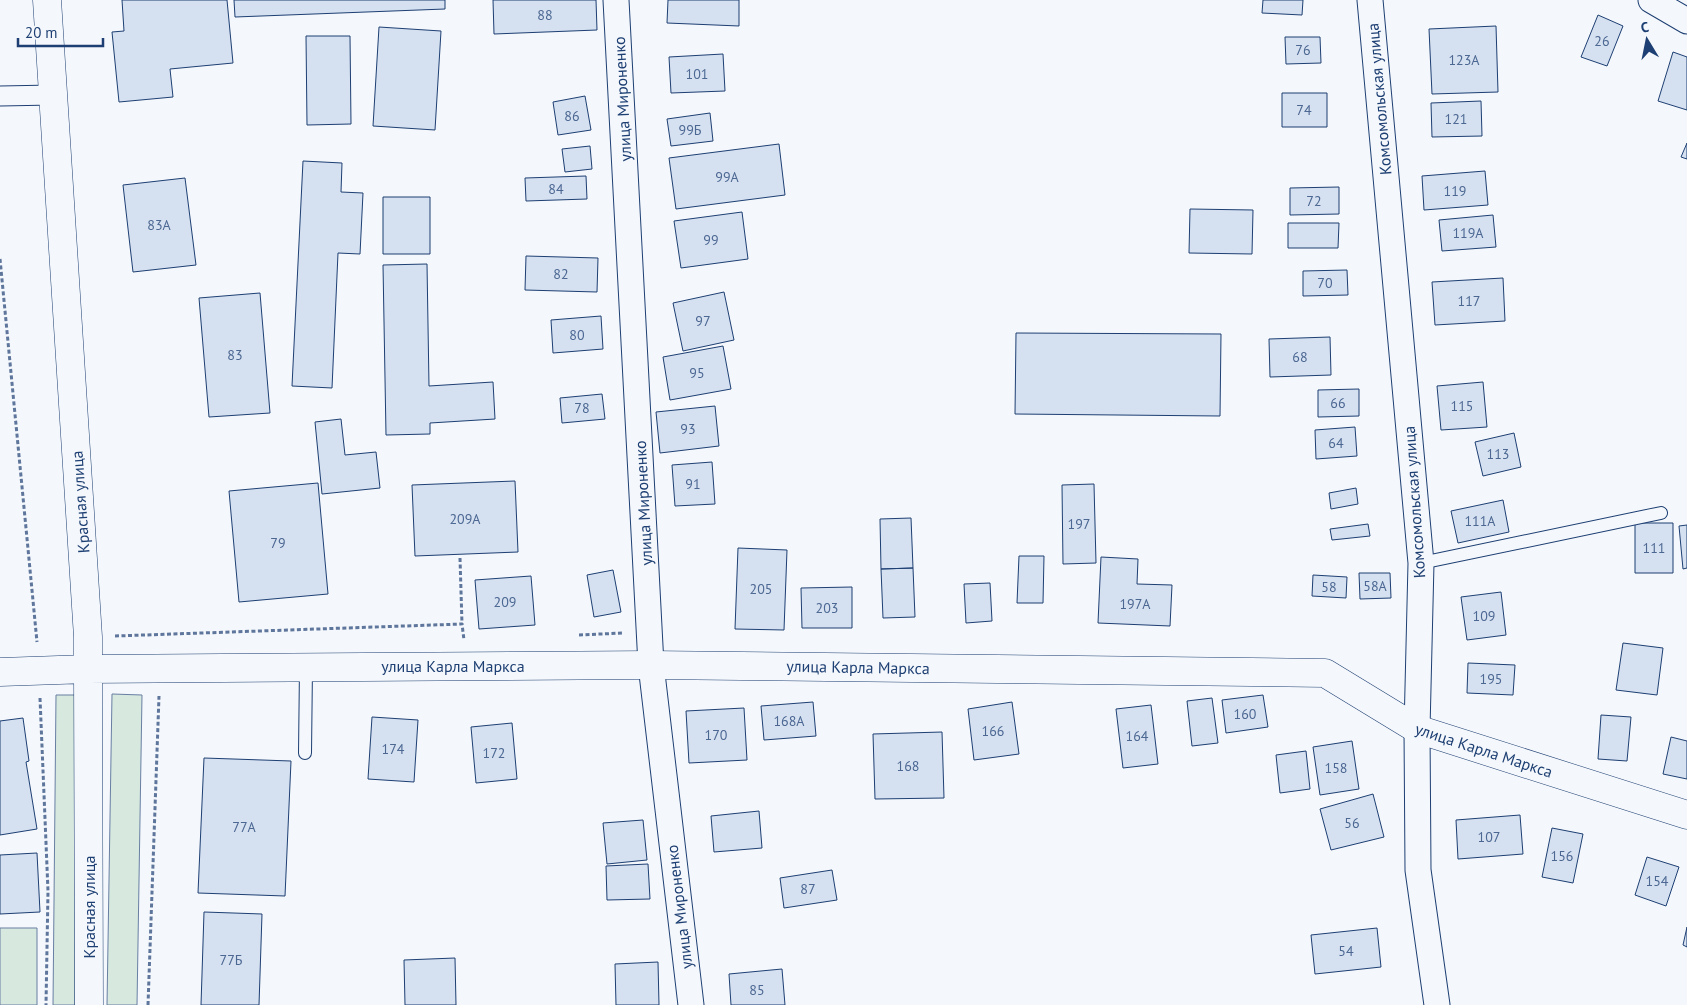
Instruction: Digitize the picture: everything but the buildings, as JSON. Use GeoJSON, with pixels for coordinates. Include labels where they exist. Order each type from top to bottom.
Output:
{"type":"FeatureCollection","features":[{"type":"Feature","properties":{"kind":"main road","name":"Красная улица"},"geometry":{"type":"LineString","coordinates":[[47,0],[88,637],[89,1005]]}},
{"type":"Feature","properties":{"kind":"main road","name":"улица Карла Маркса"},"geometry":{"type":"LineString","coordinates":[[0,672],[160,668],[651,665],[1325,674],[1417,729],[1687,815]]}},
{"type":"Feature","properties":{"kind":"street","name":"улица Мироненко"},"geometry":{"type":"LineString","coordinates":[[616,0],[651,665],[690,1005]]}},
{"type":"Feature","properties":{"kind":"street","name":"Комсомольская улица"},"geometry":{"type":"LineString","coordinates":[[1370,0],[1420,564],[1417,729],[1418,870],[1437,1005]]}},
{"type":"Feature","properties":{"kind":"street"},"geometry":{"type":"LineString","coordinates":[[1651,0],[1687,21]]}},
{"type":"Feature","properties":{"kind":"street"},"geometry":{"type":"LineString","coordinates":[[0,96],[53,95]]}},
{"type":"Feature","properties":{"kind":"lane"},"geometry":{"type":"LineString","coordinates":[[1420,564],[1661,513]]}},
{"type":"Feature","properties":{"kind":"lane"},"geometry":{"type":"LineString","coordinates":[[305,753],[306,667]]}},
{"type":"Feature","properties":{"kind":"path"},"geometry":{"type":"LineString","coordinates":[[0,259],[37,641],[48,891],[46,1005]]}},
{"type":"Feature","properties":{"kind":"path"},"geometry":{"type":"LineString","coordinates":[[460,558],[464,640],[474,640]]}},
{"type":"Feature","properties":{"kind":"path"},"geometry":{"type":"LineString","coordinates":[[88,637],[462,624]]}},
{"type":"Feature","properties":{"kind":"path"},"geometry":{"type":"LineString","coordinates":[[572,635],[650,632]]}},
{"type":"Feature","properties":{"kind":"path"},"geometry":{"type":"LineString","coordinates":[[28,642],[45,641]]}},
{"type":"Feature","properties":{"kind":"path"},"geometry":{"type":"LineString","coordinates":[[148,1005],[160,668]]}},
{"type":"Feature","properties":{"kind":"shaded area"},"geometry":{"type":"Polygon","coordinates":[[[112,694],[142,695],[137,1005],[107,1005],[112,694]]]}},
{"type":"Feature","properties":{"kind":"shaded area"},"geometry":{"type":"Polygon","coordinates":[[[56,695],[75,695],[75,1005],[53,1005],[56,695]]]}},
{"type":"Feature","properties":{"kind":"shaded area"},"geometry":{"type":"Polygon","coordinates":[[[0,928],[37,928],[37,1005],[0,1005],[0,928]]]}}]}
